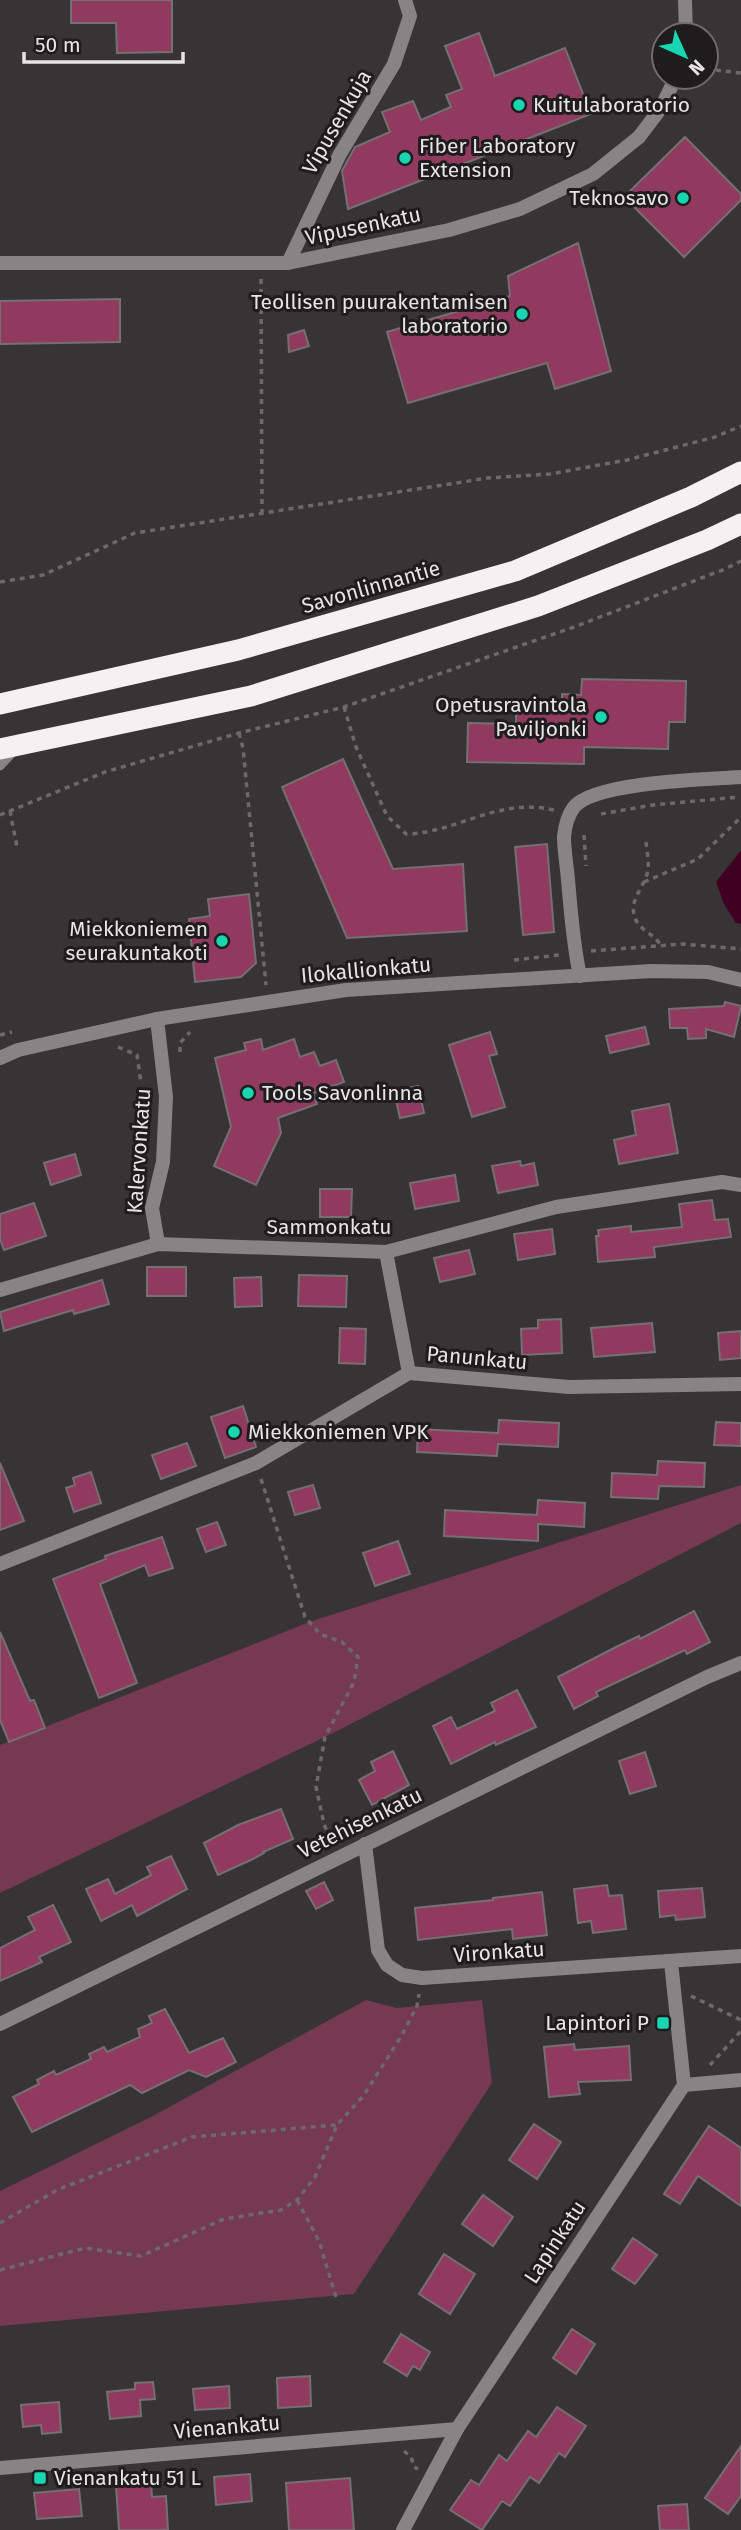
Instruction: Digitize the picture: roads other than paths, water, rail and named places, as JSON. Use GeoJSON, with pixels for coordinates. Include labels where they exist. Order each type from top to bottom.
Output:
{"type":"FeatureCollection","features":[{"type":"Feature","properties":{"kind":"highway","name":"Savonlinnantie"},"geometry":{"type":"LineString","coordinates":[[0,704],[238,650],[516,571],[691,497],[741,472]]}},
{"type":"Feature","properties":{"kind":"highway"},"geometry":{"type":"LineString","coordinates":[[9,747],[251,696],[538,606],[707,540],[741,524]]}},
{"type":"Feature","properties":{"kind":"street","name":"Vipusenkuja"},"geometry":{"type":"LineString","coordinates":[[288,263],[340,154],[394,64],[410,16],[405,0]]}},
{"type":"Feature","properties":{"kind":"street"},"geometry":{"type":"LineString","coordinates":[[685,0],[686,21]]}},
{"type":"Feature","properties":{"kind":"street","name":"Vipusenkatu"},"geometry":{"type":"LineString","coordinates":[[0,262],[288,263],[449,230],[520,209],[593,174],[639,136],[661,108],[669,91]]}},
{"type":"Feature","properties":{"kind":"street"},"geometry":{"type":"LineString","coordinates":[[580,976],[575,953],[564,837],[568,816],[575,805],[598,793],[668,782],[741,777]]}},
{"type":"Feature","properties":{"kind":"street","name":"Ilokallionkatu"},"geometry":{"type":"LineString","coordinates":[[0,1058],[18,1050],[157,1019],[346,989],[651,971],[708,972],[741,980]]}},
{"type":"Feature","properties":{"kind":"street","name":"Kalervonkatu"},"geometry":{"type":"LineString","coordinates":[[157,1019],[166,1097],[163,1162],[152,1208],[158,1244]]}},
{"type":"Feature","properties":{"kind":"street","name":"Sammonkatu"},"geometry":{"type":"LineString","coordinates":[[0,1290],[158,1244],[386,1252],[556,1207],[722,1182],[741,1185]]}},
{"type":"Feature","properties":{"kind":"street"},"geometry":{"type":"LineString","coordinates":[[386,1252],[409,1373]]}},
{"type":"Feature","properties":{"kind":"street","name":"Panunkatu"},"geometry":{"type":"LineString","coordinates":[[0,1564],[256,1463],[409,1373],[569,1387],[741,1384]]}},
{"type":"Feature","properties":{"kind":"street","name":"Vetehisenkatu"},"geometry":{"type":"LineString","coordinates":[[0,2024],[741,1663]]}},
{"type":"Feature","properties":{"kind":"street","name":"Vironkatu"},"geometry":{"type":"LineString","coordinates":[[365,1844],[378,1950],[387,1965],[402,1975],[422,1978],[741,1956]]}},
{"type":"Feature","properties":{"kind":"street"},"geometry":{"type":"LineString","coordinates":[[671,1962],[684,2085],[699,2080],[741,2080]]}},
{"type":"Feature","properties":{"kind":"street","name":"Lapinkatu"},"geometry":{"type":"LineString","coordinates":[[403,2530],[457,2429],[684,2085]]}},
{"type":"Feature","properties":{"kind":"street","name":"Vienankatu"},"geometry":{"type":"LineString","coordinates":[[0,2468],[457,2429]]}},
{"type":"Feature","properties":{"kind":"lane"},"geometry":{"type":"LineString","coordinates":[[0,766],[9,747]]}},
{"type":"Feature","properties":{"kind":"place","name":"Kuitulaboratorio"},"geometry":{"type":"Point","coordinates":[519,105]}},
{"type":"Feature","properties":{"kind":"place","name":"Fiber Laboratory Extension"},"geometry":{"type":"Point","coordinates":[405,158]}},
{"type":"Feature","properties":{"kind":"place","name":"Teknosavo"},"geometry":{"type":"Point","coordinates":[683,198]}},
{"type":"Feature","properties":{"kind":"place","name":"Teollisen puurakentamisen laboratorio"},"geometry":{"type":"Point","coordinates":[522,314]}},
{"type":"Feature","properties":{"kind":"place","name":"Opetusravintola Paviljonki"},"geometry":{"type":"Point","coordinates":[601,717]}},
{"type":"Feature","properties":{"kind":"place","name":"Miekkoniemen seurakuntakoti"},"geometry":{"type":"Point","coordinates":[222,941]}},
{"type":"Feature","properties":{"kind":"place","name":"Tools Savonlinna"},"geometry":{"type":"Point","coordinates":[248,1093]}},
{"type":"Feature","properties":{"kind":"place","name":"Miekkoniemen VPK"},"geometry":{"type":"Point","coordinates":[234,1432]}},
{"type":"Feature","properties":{"kind":"place","name":"Lapintori P"},"geometry":{"type":"Point","coordinates":[663,2023]}},
{"type":"Feature","properties":{"kind":"place","name":"Vienankatu 51 L"},"geometry":{"type":"Point","coordinates":[40,2478]}}]}
